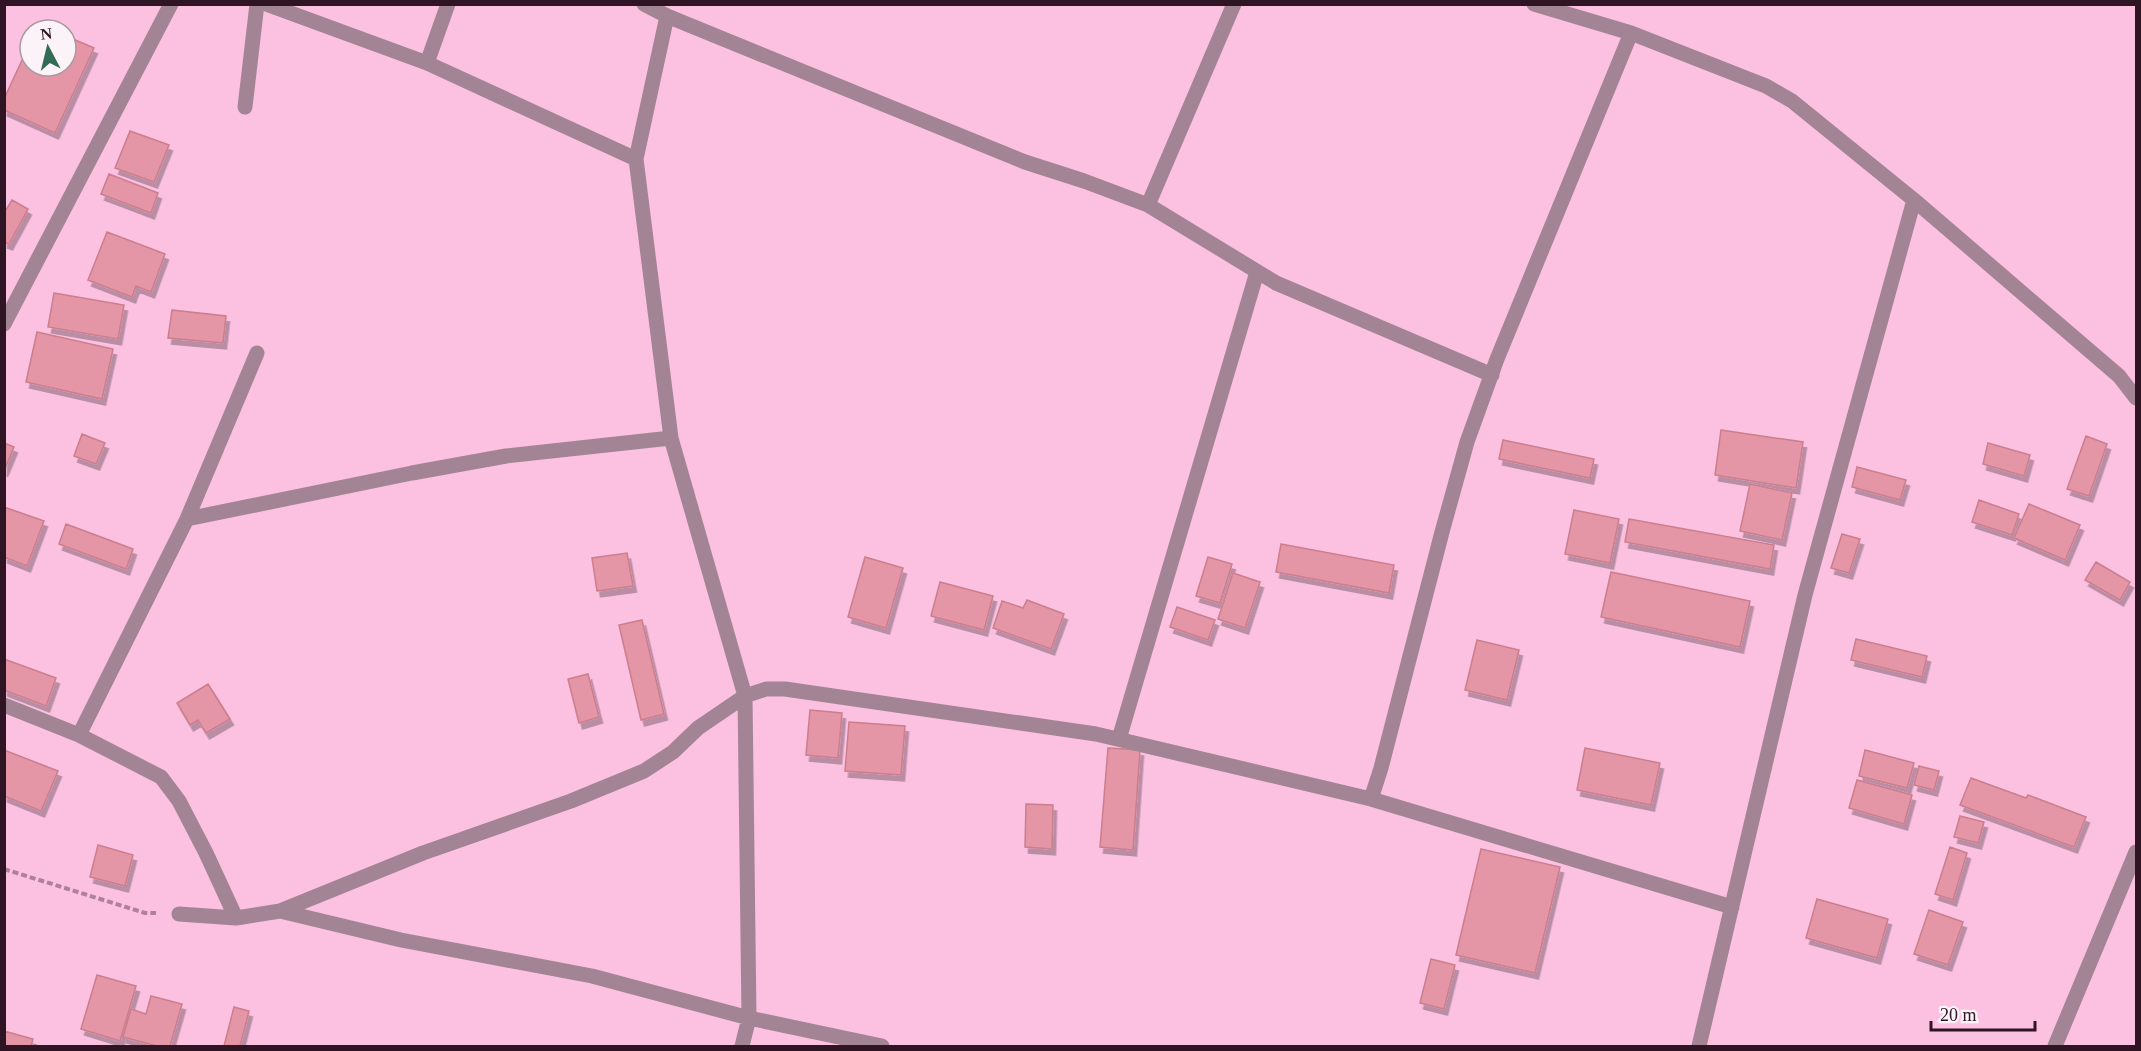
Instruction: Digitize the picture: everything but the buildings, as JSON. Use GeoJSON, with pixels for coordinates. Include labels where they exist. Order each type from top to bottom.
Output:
{"type":"FeatureCollection","features":[{"type":"Feature","properties":{"kind":"street"},"geometry":{"type":"LineString","coordinates":[[4,324],[171,4]]}},
{"type":"Feature","properties":{"kind":"street"},"geometry":{"type":"LineString","coordinates":[[245,107],[257,4]]}},
{"type":"Feature","properties":{"kind":"street"},"geometry":{"type":"LineString","coordinates":[[266,4],[427,63],[636,159]]}},
{"type":"Feature","properties":{"kind":"street"},"geometry":{"type":"LineString","coordinates":[[427,63],[448,4]]}},
{"type":"Feature","properties":{"kind":"street"},"geometry":{"type":"LineString","coordinates":[[644,4],[667,16],[1025,162],[1148,205],[1276,283],[1492,375]]}},
{"type":"Feature","properties":{"kind":"street"},"geometry":{"type":"LineString","coordinates":[[1148,205],[1234,4]]}},
{"type":"Feature","properties":{"kind":"street"},"geometry":{"type":"LineString","coordinates":[[1534,4],[1631,33],[1766,86],[1792,102],[1914,200],[2119,376],[2136,398]]}},
{"type":"Feature","properties":{"kind":"street"},"geometry":{"type":"LineString","coordinates":[[667,16],[636,159],[671,438],[746,696],[749,1018],[742,1047]]}},
{"type":"Feature","properties":{"kind":"street"},"geometry":{"type":"LineString","coordinates":[[1371,799],[1467,442],[1631,33]]}},
{"type":"Feature","properties":{"kind":"street"},"geometry":{"type":"LineString","coordinates":[[1699,1047],[1805,595],[1914,200]]}},
{"type":"Feature","properties":{"kind":"street"},"geometry":{"type":"LineString","coordinates":[[1119,740],[1257,272]]}},
{"type":"Feature","properties":{"kind":"street"},"geometry":{"type":"LineString","coordinates":[[79,735],[187,519],[257,352]]}},
{"type":"Feature","properties":{"kind":"street"},"geometry":{"type":"LineString","coordinates":[[187,519],[506,456],[671,438]]}},
{"type":"Feature","properties":{"kind":"street"},"geometry":{"type":"LineString","coordinates":[[179,914],[236,918],[280,911],[412,857],[571,801],[645,771],[673,752],[698,728],[746,696],[766,689],[785,689],[1096,734],[1371,799],[1732,907]]}},
{"type":"Feature","properties":{"kind":"street"},"geometry":{"type":"LineString","coordinates":[[4,705],[79,735],[161,777],[178,801],[206,853],[236,918]]}},
{"type":"Feature","properties":{"kind":"street"},"geometry":{"type":"LineString","coordinates":[[2055,1047],[2136,852]]}},
{"type":"Feature","properties":{"kind":"street"},"geometry":{"type":"LineString","coordinates":[[280,911],[401,940],[592,976],[749,1018],[882,1047]]}},
{"type":"Feature","properties":{"kind":"path"},"geometry":{"type":"LineString","coordinates":[[4,869],[145,913],[179,914]]}}]}
